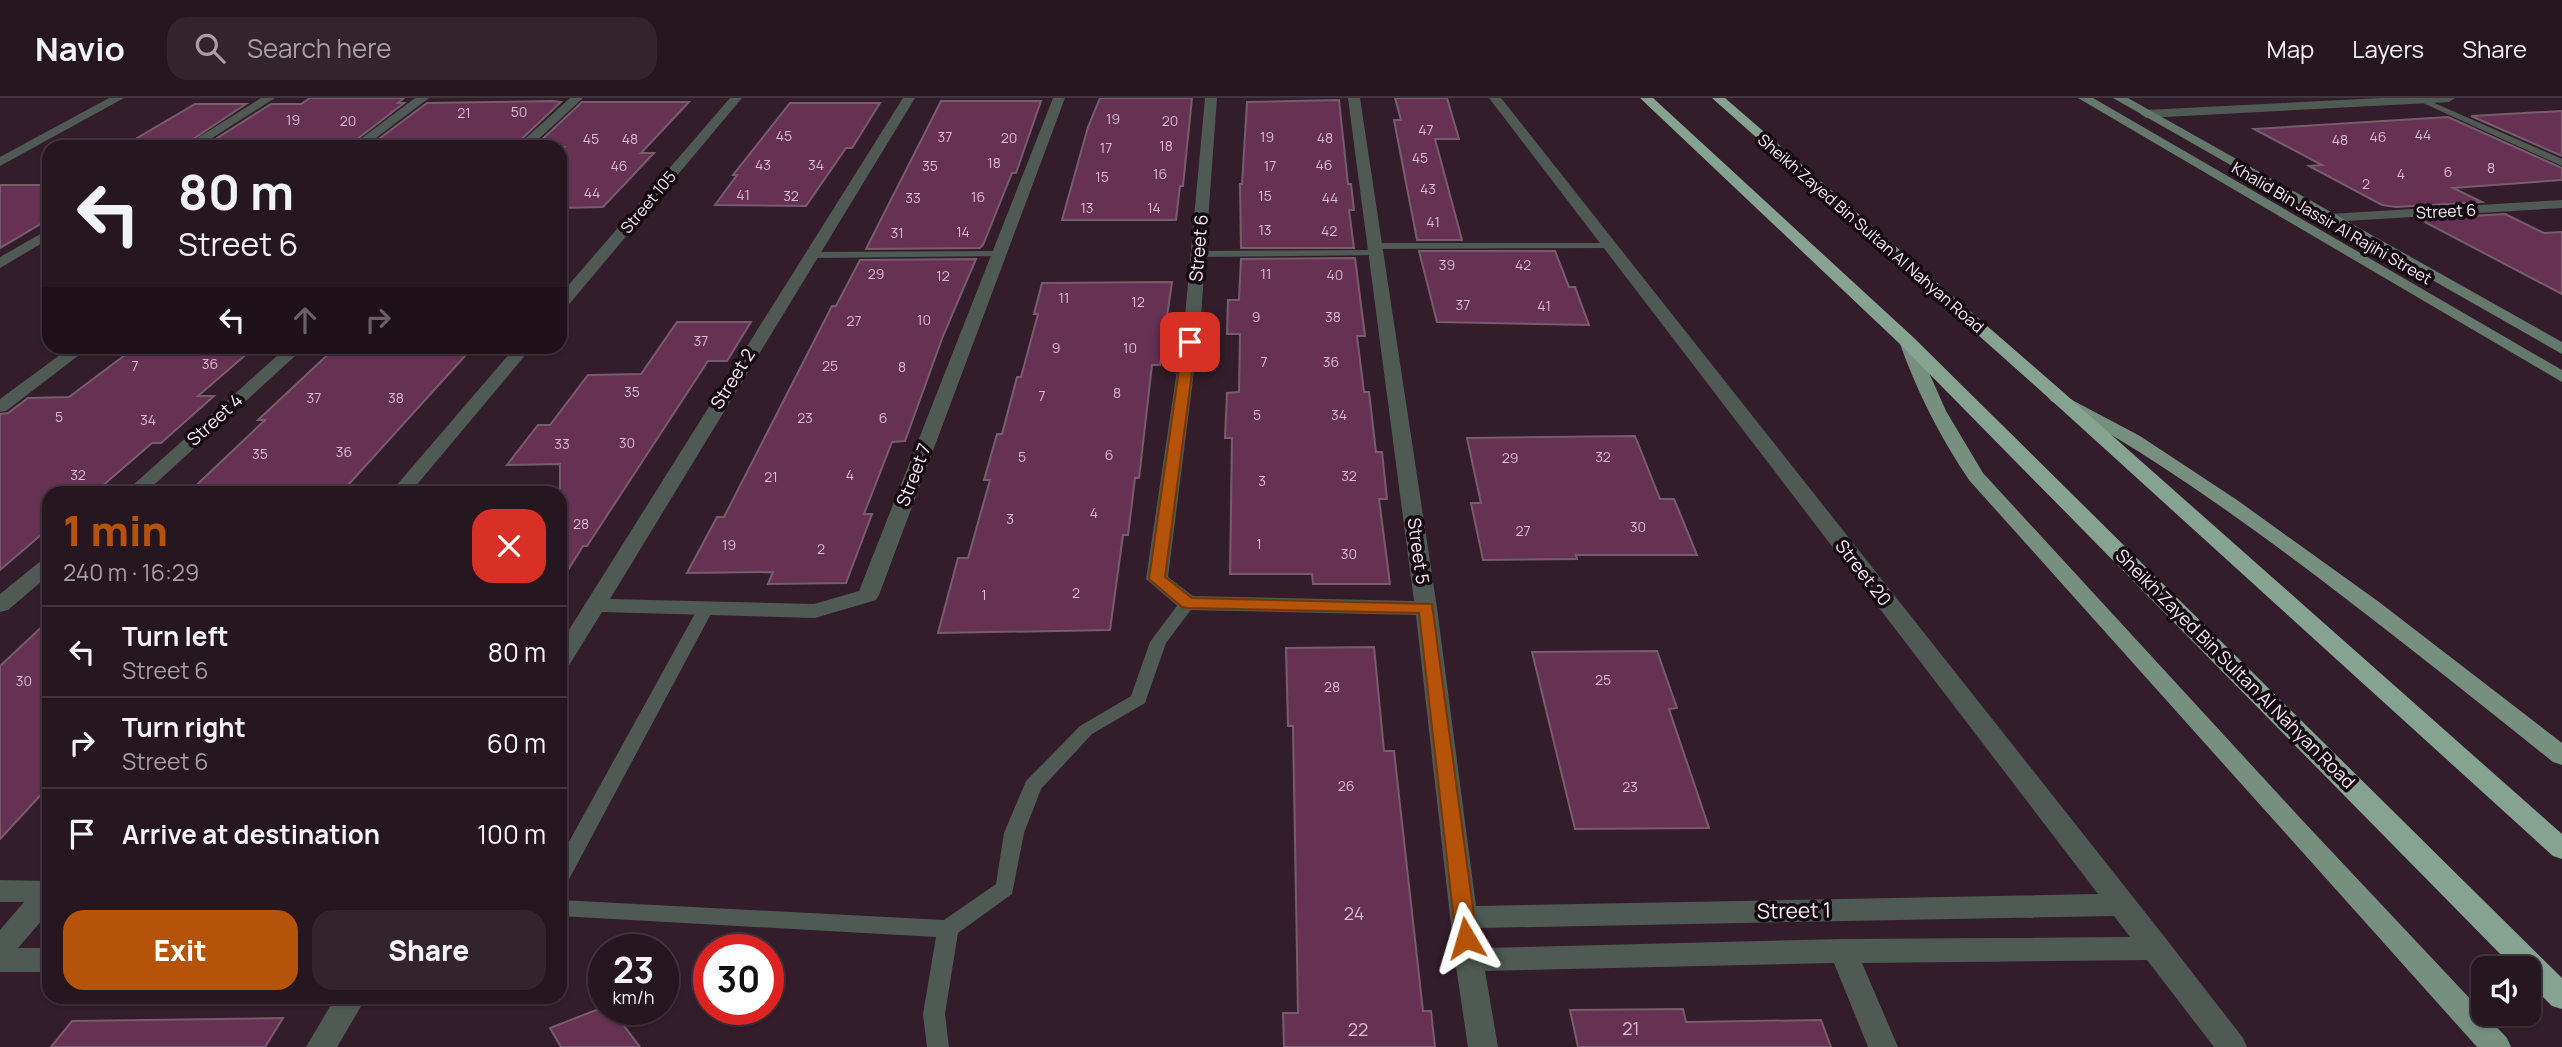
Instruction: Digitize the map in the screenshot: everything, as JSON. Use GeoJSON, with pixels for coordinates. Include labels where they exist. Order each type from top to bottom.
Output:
{"type":"FeatureCollection","features":[{"type":"Feature","properties":{"kind":"highway"},"geometry":{"type":"LineString","coordinates":[[1630,98],[1674,126]]}},
{"type":"Feature","properties":{"kind":"highway","name":"Sheikh Zayed Bin Sultan Al Nahyan Road"},"geometry":{"type":"LineString","coordinates":[[1646,98],[1907,341],[2562,997]]}},
{"type":"Feature","properties":{"kind":"highway","name":"Sheikh Zayed Bin Sultan Al Nahyan Road"},"geometry":{"type":"LineString","coordinates":[[1717,98],[2057,397],[2562,849]]}},
{"type":"Feature","properties":{"kind":"main road","name":"Sheikh Zayed Bin Sultan Al Nahyan Road"},"geometry":{"type":"LineString","coordinates":[[1907,341],[1939,416],[1976,476],[2496,1047]]}},
{"type":"Feature","properties":{"kind":"main road","name":"Sheikh Zayed Bin Sultan Al Nahyan Road"},"geometry":{"type":"LineString","coordinates":[[2057,397],[2106,421],[2157,452],[2337,579],[2562,756]]}},
{"type":"Feature","properties":{"kind":"street"},"geometry":{"type":"LineString","coordinates":[[0,162],[118,98]]}},
{"type":"Feature","properties":{"kind":"street"},"geometry":{"type":"LineString","coordinates":[[200,140],[269,98]]}},
{"type":"Feature","properties":{"kind":"street"},"geometry":{"type":"LineString","coordinates":[[366,140],[423,98]]}},
{"type":"Feature","properties":{"kind":"street"},"geometry":{"type":"LineString","coordinates":[[530,140],[577,98]]}},
{"type":"Feature","properties":{"kind":"street","name":"Street 105"},"geometry":{"type":"LineString","coordinates":[[567,297],[736,98]]}},
{"type":"Feature","properties":{"kind":"street","name":"Street 2"},"geometry":{"type":"LineString","coordinates":[[567,651],[909,98]]}},
{"type":"Feature","properties":{"kind":"street","name":"Street 7"},"geometry":{"type":"LineString","coordinates":[[595,605],[815,611],[868,594],[1059,98]]}},
{"type":"Feature","properties":{"kind":"street","name":"Street 6"},"geometry":{"type":"LineString","coordinates":[[1188,603],[1157,579],[1193,316],[1211,98]]}},
{"type":"Feature","properties":{"kind":"street","name":"Street 5"},"geometry":{"type":"LineString","coordinates":[[1354,98],[1426,608],[1469,960],[1483,1047]]}},
{"type":"Feature","properties":{"kind":"street","name":"Street 20"},"geometry":{"type":"LineString","coordinates":[[1495,98],[2232,1047]]}},
{"type":"Feature","properties":{"kind":"street","name":"Khalid Bin Jassir Al Rajihi Street"},"geometry":{"type":"LineString","coordinates":[[2084,98],[2562,377]]}},
{"type":"Feature","properties":{"kind":"street","name":"Khalid Bin Jassir Al Rajihi Street"},"geometry":{"type":"LineString","coordinates":[[2119,98],[2562,349]]}},
{"type":"Feature","properties":{"kind":"street"},"geometry":{"type":"LineString","coordinates":[[2146,114],[2449,98]]}},
{"type":"Feature","properties":{"kind":"street","name":"Street 6"},"geometry":{"type":"LineString","coordinates":[[2329,218],[2562,204]]}},
{"type":"Feature","properties":{"kind":"street"},"geometry":{"type":"LineString","coordinates":[[0,263],[42,237]]}},
{"type":"Feature","properties":{"kind":"street"},"geometry":{"type":"LineString","coordinates":[[0,407],[72,354]]}},
{"type":"Feature","properties":{"kind":"street","name":"Street 4"},"geometry":{"type":"LineString","coordinates":[[140,486],[289,354]]}},
{"type":"Feature","properties":{"kind":"street"},"geometry":{"type":"LineString","coordinates":[[405,486],[518,354]]}},
{"type":"Feature","properties":{"kind":"street"},"geometry":{"type":"LineString","coordinates":[[0,606],[42,570]]}},
{"type":"Feature","properties":{"kind":"street"},"geometry":{"type":"LineString","coordinates":[[1188,603],[1426,608]]}},
{"type":"Feature","properties":{"kind":"street"},"geometry":{"type":"LineString","coordinates":[[0,891],[42,892]]}},
{"type":"Feature","properties":{"kind":"street"},"geometry":{"type":"LineString","coordinates":[[0,949],[42,900]]}},
{"type":"Feature","properties":{"kind":"street","name":"Street 1"},"geometry":{"type":"LineString","coordinates":[[1464,917],[2123,905]]}},
{"type":"Feature","properties":{"kind":"street"},"geometry":{"type":"LineString","coordinates":[[1469,960],[1843,951],[2157,948]]}},
{"type":"Feature","properties":{"kind":"street"},"geometry":{"type":"LineString","coordinates":[[1843,951],[1882,1047]]}},
{"type":"Feature","properties":{"kind":"street"},"geometry":{"type":"LineString","coordinates":[[0,961],[42,960]]}},
{"type":"Feature","properties":{"kind":"street"},"geometry":{"type":"LineString","coordinates":[[321,1047],[347,1004]]}},
{"type":"Feature","properties":{"kind":"lane"},"geometry":{"type":"LineString","coordinates":[[2417,99],[2562,163]]}},
{"type":"Feature","properties":{"kind":"lane"},"geometry":{"type":"LineString","coordinates":[[1198,254],[1608,246]]}},
{"type":"Feature","properties":{"kind":"lane"},"geometry":{"type":"LineString","coordinates":[[811,255],[1000,254]]}},
{"type":"Feature","properties":{"kind":"lane"},"geometry":{"type":"LineString","coordinates":[[567,908],[948,929],[1005,888],[1014,833],[1033,786],[1086,730],[1139,699],[1158,642],[1188,603]]}},
{"type":"Feature","properties":{"kind":"lane"},"geometry":{"type":"LineString","coordinates":[[567,864],[706,608]]}},
{"type":"Feature","properties":{"kind":"lane"},"geometry":{"type":"LineString","coordinates":[[938,1047],[934,1014],[948,929]]}},
{"type":"Feature","properties":{"kind":"building"},"geometry":{"type":"Polygon","coordinates":[[[310,98],[404,98],[398,103],[404,103],[356,140],[214,140],[271,104],[301,104],[310,98]]]}},
{"type":"Feature","properties":{"kind":"building"},"geometry":{"type":"Polygon","coordinates":[[[1100,98],[1192,98],[1183,186],[1180,186],[1176,220],[1062,220],[1088,127],[1100,98]]]}},
{"type":"Feature","properties":{"kind":"building"},"geometry":{"type":"Polygon","coordinates":[[[1395,98],[1447,98],[1459,139],[1435,139],[1462,240],[1417,240],[1394,120],[1401,120],[1395,98]]]}},
{"type":"Feature","properties":{"kind":"building"},"geometry":{"type":"Polygon","coordinates":[[[1339,100],[1348,184],[1351,184],[1354,210],[1349,210],[1354,248],[1241,248],[1240,184],[1247,102],[1339,100]]]}},
{"type":"Feature","properties":{"kind":"building"},"geometry":{"type":"Polygon","coordinates":[[[941,101],[1041,101],[1016,173],[1012,173],[983,245],[980,248],[866,249],[941,101]]]}},
{"type":"Feature","properties":{"kind":"building"},"geometry":{"type":"Polygon","coordinates":[[[561,102],[520,140],[377,140],[427,103],[561,102]]]}},
{"type":"Feature","properties":{"kind":"building"},"geometry":{"type":"Polygon","coordinates":[[[582,102],[689,102],[641,153],[654,153],[603,207],[567,208],[567,140],[541,140],[582,102]]]}},
{"type":"Feature","properties":{"kind":"building"},"geometry":{"type":"Polygon","coordinates":[[[790,103],[880,103],[852,148],[846,148],[806,206],[715,205],[737,175],[733,175],[790,103]]]}},
{"type":"Feature","properties":{"kind":"building"},"geometry":{"type":"Polygon","coordinates":[[[195,104],[246,104],[192,140],[134,140],[195,104]]]}},
{"type":"Feature","properties":{"kind":"building"},"geometry":{"type":"Polygon","coordinates":[[[2562,111],[2562,156],[2471,116],[2562,111]]]}},
{"type":"Feature","properties":{"kind":"building"},"geometry":{"type":"Polygon","coordinates":[[[2448,117],[2562,168],[2562,180],[2453,188],[2482,202],[2396,207],[2382,205],[2309,166],[2322,165],[2254,129],[2448,117]]]}},
{"type":"Feature","properties":{"kind":"building"},"geometry":{"type":"Polygon","coordinates":[[[0,185],[42,185],[42,223],[0,248],[0,185]]]}},
{"type":"Feature","properties":{"kind":"building"},"geometry":{"type":"Polygon","coordinates":[[[2505,214],[2544,233],[2562,232],[2562,294],[2419,219],[2505,214]]]}},
{"type":"Feature","properties":{"kind":"building"},"geometry":{"type":"Polygon","coordinates":[[[1419,251],[1555,251],[1569,287],[1575,287],[1589,325],[1437,322],[1419,251]]]}},
{"type":"Feature","properties":{"kind":"building"},"geometry":{"type":"Polygon","coordinates":[[[1355,258],[1365,336],[1357,336],[1364,392],[1369,392],[1376,452],[1382,452],[1387,499],[1379,499],[1390,584],[1313,584],[1312,574],[1230,574],[1232,438],[1225,438],[1227,393],[1239,392],[1240,334],[1227,334],[1228,300],[1239,300],[1241,259],[1355,258]]]}},
{"type":"Feature","properties":{"kind":"building"},"geometry":{"type":"Polygon","coordinates":[[[976,259],[943,336],[905,441],[892,442],[864,514],[872,514],[846,583],[768,584],[773,572],[687,573],[717,517],[724,517],[832,306],[836,306],[860,260],[976,259]]]}},
{"type":"Feature","properties":{"kind":"building"},"geometry":{"type":"Polygon","coordinates":[[[1172,282],[1160,365],[1152,365],[1139,478],[1135,478],[1128,535],[1123,535],[1110,630],[938,633],[958,558],[968,558],[990,480],[984,480],[997,434],[1002,434],[1017,377],[1021,377],[1038,314],[1034,314],[1042,283],[1172,282]]]}},
{"type":"Feature","properties":{"kind":"building"},"geometry":{"type":"Polygon","coordinates":[[[677,322],[751,322],[727,361],[708,361],[587,546],[583,546],[567,572],[567,486],[560,486],[560,464],[507,465],[538,425],[550,425],[588,375],[641,374],[677,322]]]}},
{"type":"Feature","properties":{"kind":"building"},"geometry":{"type":"Polygon","coordinates":[[[126,354],[247,354],[198,396],[214,396],[161,443],[152,443],[102,486],[42,486],[42,534],[0,570],[0,414],[8,413],[28,398],[69,397],[126,354]]]}},
{"type":"Feature","properties":{"kind":"building"},"geometry":{"type":"Polygon","coordinates":[[[328,354],[467,354],[347,486],[195,486],[265,420],[258,420],[328,354]]]}},
{"type":"Feature","properties":{"kind":"building"},"geometry":{"type":"Polygon","coordinates":[[[1635,436],[1660,499],[1674,499],[1697,555],[1576,555],[1577,559],[1483,560],[1471,503],[1481,503],[1467,438],[1635,436]]]}},
{"type":"Feature","properties":{"kind":"building"},"geometry":{"type":"Polygon","coordinates":[[[42,627],[42,794],[0,839],[0,666],[42,627]]]}},
{"type":"Feature","properties":{"kind":"building"},"geometry":{"type":"Polygon","coordinates":[[[1374,647],[1384,751],[1394,751],[1423,1011],[1431,1011],[1435,1047],[1284,1047],[1283,1013],[1298,1013],[1293,726],[1288,726],[1286,648],[1374,647]]]}},
{"type":"Feature","properties":{"kind":"building"},"geometry":{"type":"Polygon","coordinates":[[[1657,651],[1677,708],[1669,709],[1709,828],[1575,829],[1532,652],[1657,651]]]}},
{"type":"Feature","properties":{"kind":"building"},"geometry":{"type":"Polygon","coordinates":[[[1683,1009],[1686,1022],[1821,1020],[1831,1047],[1578,1047],[1570,1010],[1683,1009]]]}},
{"type":"Feature","properties":{"kind":"building"},"geometry":{"type":"Polygon","coordinates":[[[588,1013],[588,1025],[623,1025],[640,1047],[561,1047],[550,1028],[588,1013]]]}},
{"type":"Feature","properties":{"kind":"building"},"geometry":{"type":"Polygon","coordinates":[[[283,1018],[265,1047],[51,1047],[72,1021],[283,1018]]]}},
{"type":"Feature","properties":{"kind":"route"},"geometry":{"type":"LineString","coordinates":[[1190,342],[1157,579],[1188,603],[1426,608],[1466,938]]}}]}
